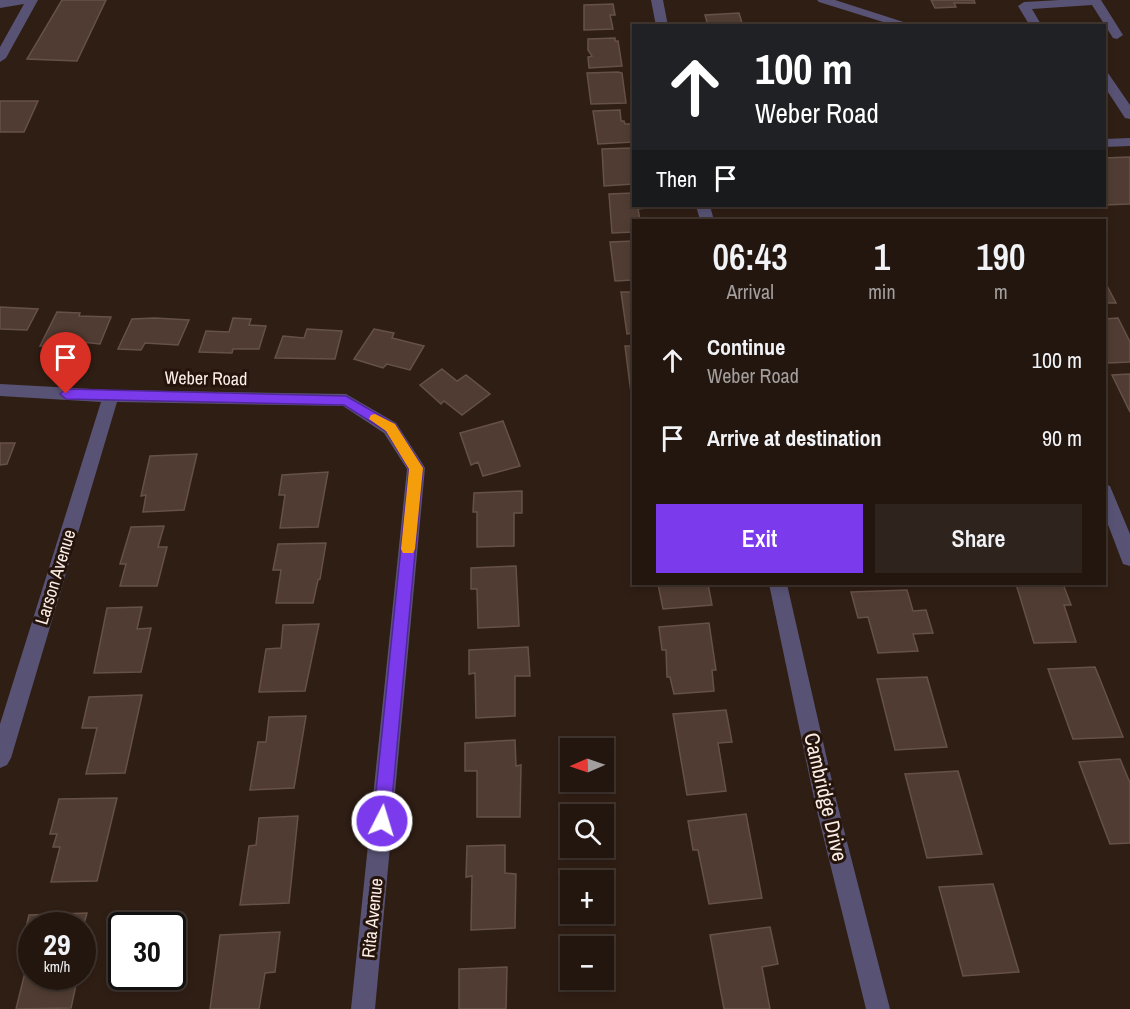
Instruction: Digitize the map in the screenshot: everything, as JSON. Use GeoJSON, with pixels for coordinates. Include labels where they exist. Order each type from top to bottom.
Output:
{"type":"FeatureCollection","features":[{"type":"Feature","properties":{"kind":"street"},"geometry":{"type":"LineString","coordinates":[[0,4],[31,0]]}},
{"type":"Feature","properties":{"kind":"street"},"geometry":{"type":"LineString","coordinates":[[0,58],[31,0]]}},
{"type":"Feature","properties":{"kind":"street"},"geometry":{"type":"LineString","coordinates":[[657,0],[662,24]]}},
{"type":"Feature","properties":{"kind":"street"},"geometry":{"type":"LineString","coordinates":[[823,0],[903,24]]}},
{"type":"Feature","properties":{"kind":"street"},"geometry":{"type":"LineString","coordinates":[[1035,24],[1024,6],[1096,1],[1124,35]]}},
{"type":"Feature","properties":{"kind":"street"},"geometry":{"type":"LineString","coordinates":[[1106,35],[1124,35]]}},
{"type":"Feature","properties":{"kind":"street"},"geometry":{"type":"LineString","coordinates":[[1106,79],[1130,116]]}},
{"type":"Feature","properties":{"kind":"street"},"geometry":{"type":"LineString","coordinates":[[1106,143],[1130,141]]}},
{"type":"Feature","properties":{"kind":"street","name":"Weber Road"},"geometry":{"type":"LineString","coordinates":[[0,390],[111,396],[346,400],[390,428],[397,439]]}},
{"type":"Feature","properties":{"kind":"street","name":"Larson Avenue"},"geometry":{"type":"LineString","coordinates":[[0,758],[111,396]]}},
{"type":"Feature","properties":{"kind":"street","name":"Rita Avenue"},"geometry":{"type":"LineString","coordinates":[[363,1009],[416,468],[397,439]]}},
{"type":"Feature","properties":{"kind":"street"},"geometry":{"type":"LineString","coordinates":[[1106,496],[1130,558]]}},
{"type":"Feature","properties":{"kind":"street","name":"Cambridge Drive"},"geometry":{"type":"LineString","coordinates":[[778,585],[826,803],[878,1009]]}},
{"type":"Feature","properties":{"kind":"building"},"geometry":{"type":"Polygon","coordinates":[[[62,0],[106,0],[77,61],[27,59],[62,0]]]}},
{"type":"Feature","properties":{"kind":"building"},"geometry":{"type":"Polygon","coordinates":[[[931,0],[974,0],[975,3],[954,3],[956,7],[935,8],[931,0]]]}},
{"type":"Feature","properties":{"kind":"building"},"geometry":{"type":"Polygon","coordinates":[[[613,4],[615,15],[610,15],[613,29],[584,30],[584,5],[613,4]]]}},
{"type":"Feature","properties":{"kind":"building"},"geometry":{"type":"Polygon","coordinates":[[[739,13],[742,24],[707,24],[705,15],[739,13]]]}},
{"type":"Feature","properties":{"kind":"building"},"geometry":{"type":"Polygon","coordinates":[[[615,38],[615,41],[618,41],[622,66],[589,68],[588,57],[592,56],[588,50],[588,39],[615,38]]]}},
{"type":"Feature","properties":{"kind":"building"},"geometry":{"type":"Polygon","coordinates":[[[587,73],[622,73],[626,103],[591,104],[587,73]]]}},
{"type":"Feature","properties":{"kind":"building"},"geometry":{"type":"Polygon","coordinates":[[[0,101],[38,101],[24,132],[0,132],[0,101]]]}},
{"type":"Feature","properties":{"kind":"building"},"geometry":{"type":"Polygon","coordinates":[[[620,110],[621,121],[625,124],[632,124],[632,142],[598,144],[593,111],[620,110]]]}},
{"type":"Feature","properties":{"kind":"building"},"geometry":{"type":"Polygon","coordinates":[[[632,148],[632,184],[604,186],[602,149],[632,148]]]}},
{"type":"Feature","properties":{"kind":"building"},"geometry":{"type":"Polygon","coordinates":[[[1130,157],[1130,204],[1106,205],[1106,158],[1130,157]]]}},
{"type":"Feature","properties":{"kind":"building"},"geometry":{"type":"Polygon","coordinates":[[[632,193],[632,207],[646,207],[638,209],[640,219],[632,219],[632,232],[612,233],[609,194],[632,193]]]}},
{"type":"Feature","properties":{"kind":"building"},"geometry":{"type":"Polygon","coordinates":[[[632,241],[632,280],[615,281],[610,242],[632,241]]]}},
{"type":"Feature","properties":{"kind":"building"},"geometry":{"type":"Polygon","coordinates":[[[1106,284],[1116,303],[1106,303],[1106,284]]]}},
{"type":"Feature","properties":{"kind":"building"},"geometry":{"type":"Polygon","coordinates":[[[621,292],[632,292],[632,333],[627,334],[621,292]]]}},
{"type":"Feature","properties":{"kind":"building"},"geometry":{"type":"Polygon","coordinates":[[[0,307],[38,309],[27,330],[0,329],[0,307]]]}},
{"type":"Feature","properties":{"kind":"building"},"geometry":{"type":"Polygon","coordinates":[[[57,312],[80,313],[79,316],[111,317],[100,344],[81,342],[79,347],[40,346],[57,312]]]}},
{"type":"Feature","properties":{"kind":"building"},"geometry":{"type":"Polygon","coordinates":[[[233,318],[251,319],[249,325],[266,326],[259,349],[233,349],[232,353],[199,352],[206,331],[229,332],[233,318]]]}},
{"type":"Feature","properties":{"kind":"building"},"geometry":{"type":"Polygon","coordinates":[[[1118,318],[1130,342],[1130,362],[1108,363],[1106,319],[1118,318]]]}},
{"type":"Feature","properties":{"kind":"building"},"geometry":{"type":"Polygon","coordinates":[[[132,319],[189,320],[178,345],[145,343],[141,350],[118,349],[132,319]]]}},
{"type":"Feature","properties":{"kind":"building"},"geometry":{"type":"Polygon","coordinates":[[[307,329],[342,331],[335,359],[275,358],[283,336],[304,338],[307,329]]]}},
{"type":"Feature","properties":{"kind":"building"},"geometry":{"type":"Polygon","coordinates":[[[374,329],[394,333],[392,338],[424,346],[410,370],[387,364],[383,368],[354,359],[374,329]]]}},
{"type":"Feature","properties":{"kind":"building"},"geometry":{"type":"Polygon","coordinates":[[[625,346],[632,346],[631,393],[625,346]]]}},
{"type":"Feature","properties":{"kind":"building"},"geometry":{"type":"Polygon","coordinates":[[[442,369],[457,381],[466,375],[490,394],[462,415],[444,401],[441,404],[420,385],[442,369]]]}},
{"type":"Feature","properties":{"kind":"building"},"geometry":{"type":"Polygon","coordinates":[[[1130,374],[1130,412],[1112,375],[1130,374]]]}},
{"type":"Feature","properties":{"kind":"building"},"geometry":{"type":"Polygon","coordinates":[[[503,421],[520,466],[483,476],[478,462],[471,465],[460,433],[503,421]]]}},
{"type":"Feature","properties":{"kind":"building"},"geometry":{"type":"Polygon","coordinates":[[[0,443],[15,443],[7,464],[0,465],[0,443]]]}},
{"type":"Feature","properties":{"kind":"building"},"geometry":{"type":"Polygon","coordinates":[[[197,454],[184,510],[143,512],[146,495],[141,496],[150,456],[197,454]]]}},
{"type":"Feature","properties":{"kind":"building"},"geometry":{"type":"Polygon","coordinates":[[[328,472],[318,527],[280,528],[285,495],[279,495],[282,475],[328,472]]]}},
{"type":"Feature","properties":{"kind":"building"},"geometry":{"type":"Polygon","coordinates":[[[522,491],[522,513],[514,513],[514,546],[477,547],[477,512],[473,512],[474,493],[522,491]]]}},
{"type":"Feature","properties":{"kind":"building"},"geometry":{"type":"Polygon","coordinates":[[[164,526],[158,547],[167,547],[157,586],[120,586],[126,564],[120,564],[131,527],[164,526]]]}},
{"type":"Feature","properties":{"kind":"building"},"geometry":{"type":"Polygon","coordinates":[[[326,543],[313,603],[276,603],[281,570],[273,570],[278,544],[326,543]]]}},
{"type":"Feature","properties":{"kind":"building"},"geometry":{"type":"Polygon","coordinates":[[[516,566],[519,626],[478,628],[477,589],[471,589],[471,568],[516,566]]]}},
{"type":"Feature","properties":{"kind":"building"},"geometry":{"type":"Polygon","coordinates":[[[658,585],[708,585],[712,605],[663,609],[658,585]]]}},
{"type":"Feature","properties":{"kind":"building"},"geometry":{"type":"Polygon","coordinates":[[[1016,585],[1063,585],[1071,605],[1064,605],[1076,642],[1034,643],[1016,585]]]}},
{"type":"Feature","properties":{"kind":"building"},"geometry":{"type":"Polygon","coordinates":[[[907,590],[913,611],[926,610],[933,633],[913,634],[918,651],[878,653],[868,617],[858,618],[851,592],[907,590]]]}},
{"type":"Feature","properties":{"kind":"building"},"geometry":{"type":"Polygon","coordinates":[[[142,607],[137,629],[151,628],[141,672],[94,673],[107,608],[142,607]]]}},
{"type":"Feature","properties":{"kind":"building"},"geometry":{"type":"Polygon","coordinates":[[[709,623],[716,670],[712,670],[714,691],[674,694],[670,677],[667,677],[666,650],[662,650],[659,627],[709,623]]]}},
{"type":"Feature","properties":{"kind":"building"},"geometry":{"type":"Polygon","coordinates":[[[319,624],[305,691],[259,692],[266,649],[281,648],[283,625],[319,624]]]}},
{"type":"Feature","properties":{"kind":"building"},"geometry":{"type":"Polygon","coordinates":[[[528,647],[530,676],[515,676],[515,716],[476,718],[475,673],[469,674],[469,650],[528,647]]]}},
{"type":"Feature","properties":{"kind":"building"},"geometry":{"type":"Polygon","coordinates":[[[1095,667],[1123,737],[1073,739],[1048,669],[1095,667]]]}},
{"type":"Feature","properties":{"kind":"building"},"geometry":{"type":"Polygon","coordinates":[[[927,677],[947,747],[895,750],[877,679],[927,677]]]}},
{"type":"Feature","properties":{"kind":"building"},"geometry":{"type":"Polygon","coordinates":[[[142,695],[125,773],[86,774],[97,728],[82,728],[89,697],[142,695]]]}},
{"type":"Feature","properties":{"kind":"building"},"geometry":{"type":"Polygon","coordinates":[[[726,710],[732,742],[718,743],[726,791],[687,795],[673,714],[726,710]]]}},
{"type":"Feature","properties":{"kind":"building"},"geometry":{"type":"Polygon","coordinates":[[[306,716],[294,788],[250,790],[258,742],[266,742],[269,717],[306,716]]]}},
{"type":"Feature","properties":{"kind":"building"},"geometry":{"type":"Polygon","coordinates":[[[515,740],[516,766],[521,765],[520,817],[477,817],[477,771],[465,771],[465,743],[515,740]]]}},
{"type":"Feature","properties":{"kind":"building"},"geometry":{"type":"Polygon","coordinates":[[[1120,759],[1130,783],[1130,843],[1110,844],[1079,762],[1120,759]]]}},
{"type":"Feature","properties":{"kind":"building"},"geometry":{"type":"Polygon","coordinates":[[[958,771],[982,854],[927,858],[905,774],[958,771]]]}},
{"type":"Feature","properties":{"kind":"building"},"geometry":{"type":"Polygon","coordinates":[[[117,798],[97,881],[51,882],[60,847],[53,847],[57,834],[50,834],[59,799],[117,798]]]}},
{"type":"Feature","properties":{"kind":"building"},"geometry":{"type":"Polygon","coordinates":[[[746,814],[762,898],[709,904],[698,850],[693,850],[688,821],[746,814]]]}},
{"type":"Feature","properties":{"kind":"building"},"geometry":{"type":"Polygon","coordinates":[[[298,816],[289,903],[240,905],[249,846],[256,845],[259,818],[298,816]]]}},
{"type":"Feature","properties":{"kind":"building"},"geometry":{"type":"Polygon","coordinates":[[[505,845],[505,873],[516,874],[515,928],[471,930],[472,876],[466,877],[467,846],[505,845]]]}},
{"type":"Feature","properties":{"kind":"building"},"geometry":{"type":"Polygon","coordinates":[[[993,884],[1019,972],[963,976],[939,887],[993,884]]]}},
{"type":"Feature","properties":{"kind":"building"},"geometry":{"type":"Polygon","coordinates":[[[770,927],[778,964],[762,967],[770,1009],[724,1009],[710,935],[770,927]]]}},
{"type":"Feature","properties":{"kind":"building"},"geometry":{"type":"Polygon","coordinates":[[[280,932],[275,972],[265,973],[259,1009],[210,1009],[220,935],[280,932]]]}},
{"type":"Feature","properties":{"kind":"building"},"geometry":{"type":"Polygon","coordinates":[[[507,967],[506,1009],[459,1009],[459,969],[507,967]]]}},
{"type":"Feature","properties":{"kind":"building"},"geometry":{"type":"Polygon","coordinates":[[[21,990],[75,990],[71,1008],[16,1009],[21,990]]]}},
{"type":"Feature","properties":{"kind":"slow traffic"},"geometry":{"type":"LineString","coordinates":[[375,419],[390,428],[416,468],[408,549]]}},
{"type":"Feature","properties":{"kind":"route"},"geometry":{"type":"LineString","coordinates":[[66,394],[346,400],[390,428],[416,468],[382,821]]}}]}
